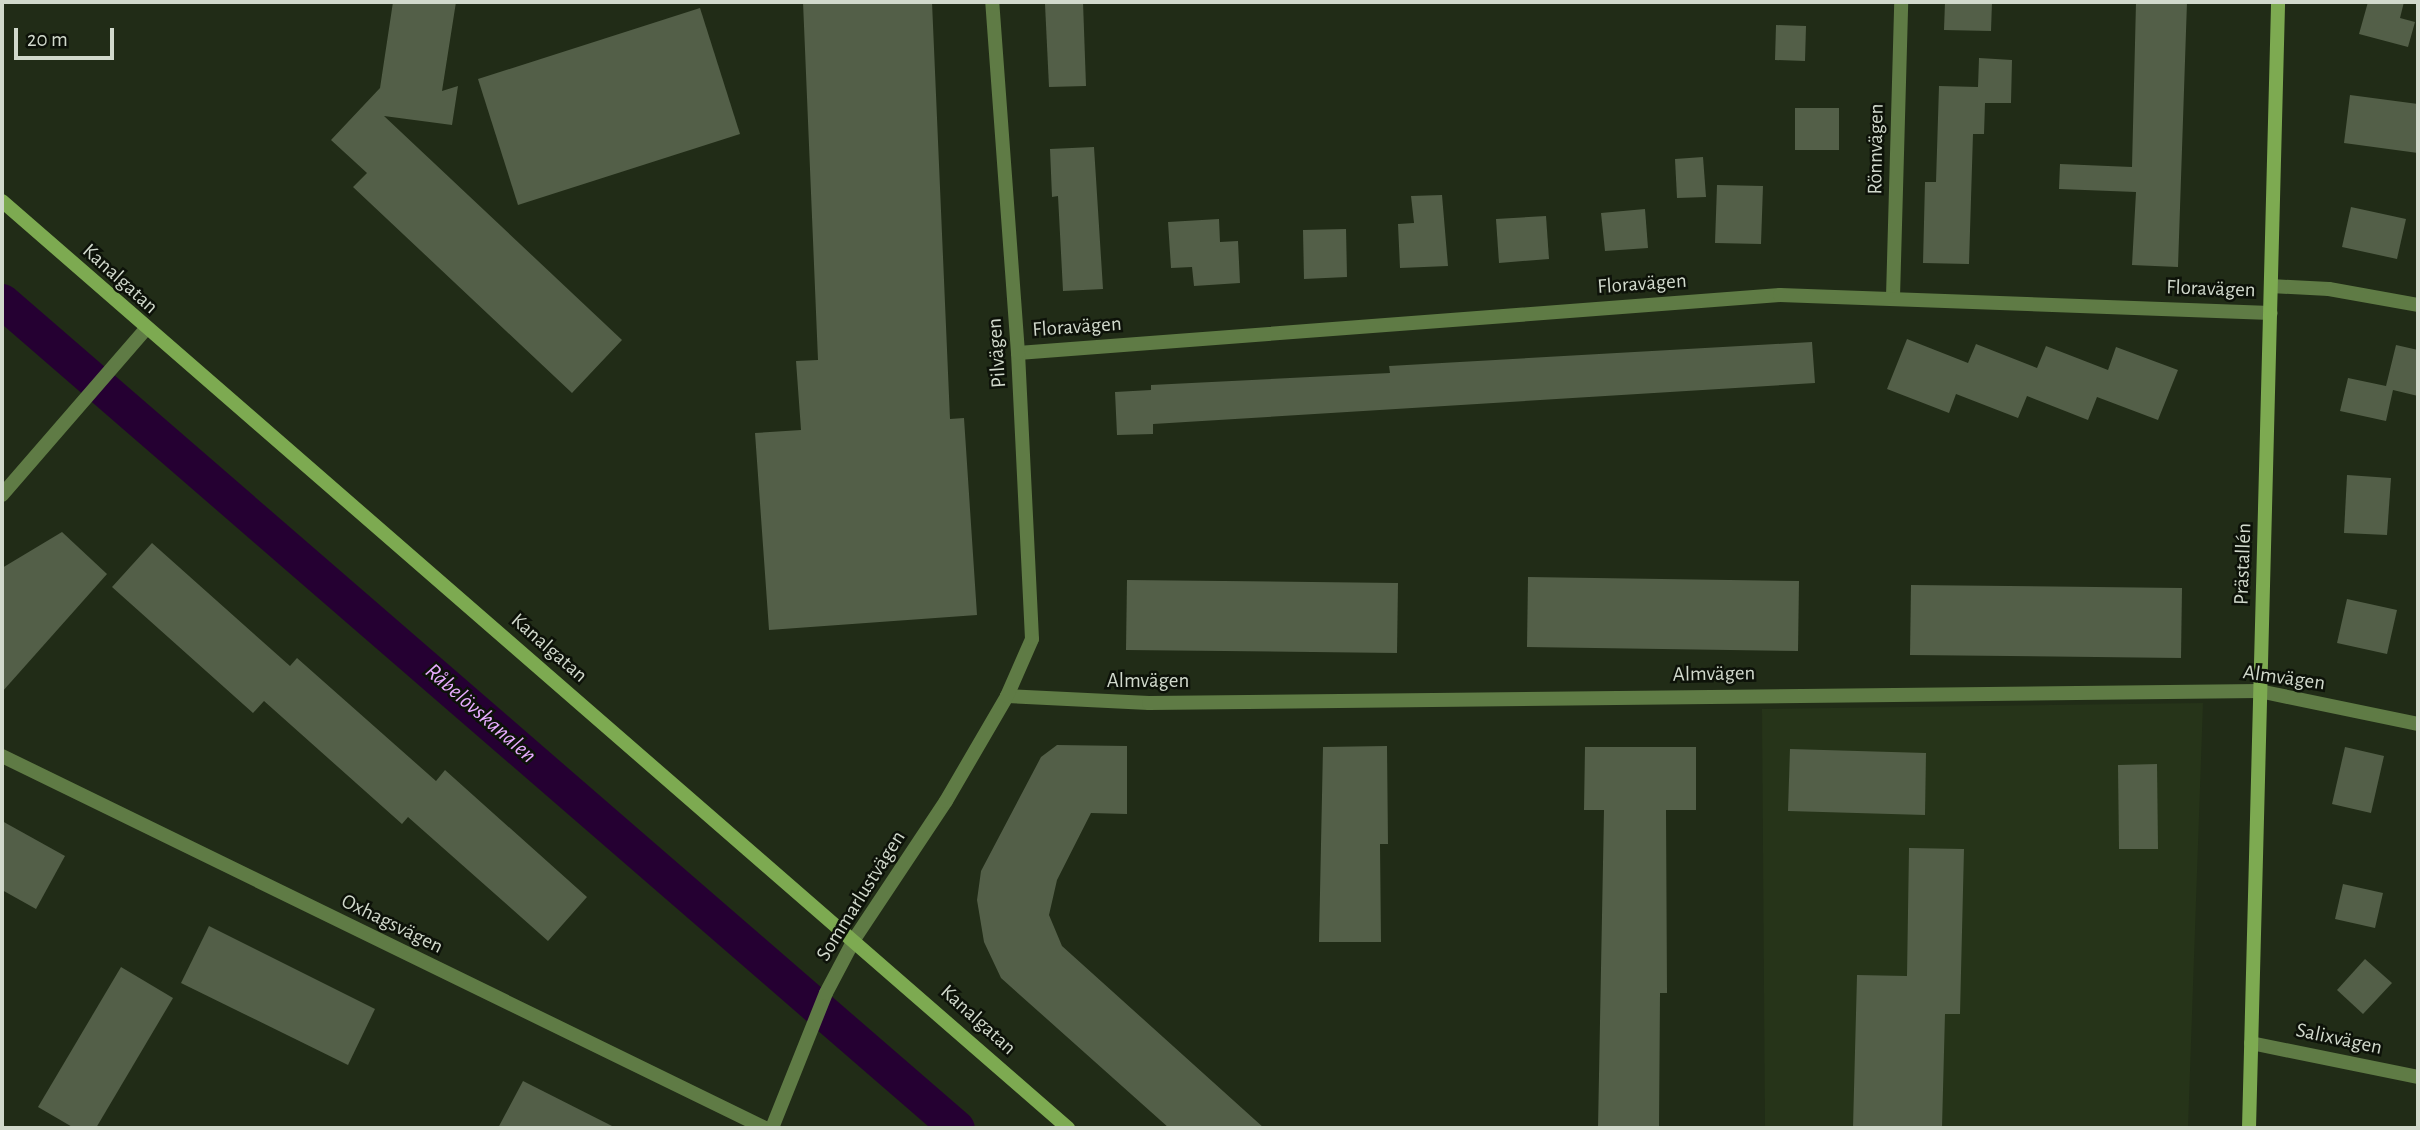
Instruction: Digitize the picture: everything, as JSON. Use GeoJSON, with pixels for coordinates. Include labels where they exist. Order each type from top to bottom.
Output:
{"type":"FeatureCollection","features":[{"type":"Feature","properties":{"kind":"street","name":"Pilvägen"},"geometry":{"type":"LineString","coordinates":[[992,2],[1018,353],[1032,639],[1007,696]]}},
{"type":"Feature","properties":{"kind":"street","name":"Rönnvägen"},"geometry":{"type":"LineString","coordinates":[[1893,297],[1900,2]]}},
{"type":"Feature","properties":{"kind":"street","name":"Prästallén"},"geometry":{"type":"LineString","coordinates":[[2249,1128],[2278,2]]}},
{"type":"Feature","properties":{"kind":"street","name":"Kanalgatan"},"geometry":{"type":"LineString","coordinates":[[2,201],[145,330],[855,938],[1068,1128]]}},
{"type":"Feature","properties":{"kind":"street","name":"Floravägen"},"geometry":{"type":"LineString","coordinates":[[2271,286],[2329,289],[2418,305]]}},
{"type":"Feature","properties":{"kind":"street","name":"Floravägen"},"geometry":{"type":"LineString","coordinates":[[1018,353],[1780,295],[1893,297],[2270,313]]}},
{"type":"Feature","properties":{"kind":"street"},"geometry":{"type":"LineString","coordinates":[[2,495],[145,330]]}},
{"type":"Feature","properties":{"kind":"street","name":"Almvägen"},"geometry":{"type":"LineString","coordinates":[[1007,696],[1150,703],[2259,691],[2418,724]]}},
{"type":"Feature","properties":{"kind":"street","name":"Sommarlustvägen"},"geometry":{"type":"LineString","coordinates":[[772,1128],[826,993],[855,938],[946,801],[1007,696]]}},
{"type":"Feature","properties":{"kind":"street","name":"Oxhagsvägen"},"geometry":{"type":"LineString","coordinates":[[2,756],[765,1128]]}},
{"type":"Feature","properties":{"kind":"street","name":"Salixvägen"},"geometry":{"type":"LineString","coordinates":[[2251,1043],[2418,1077]]}},
{"type":"Feature","properties":{"kind":"shaded area"},"geometry":{"type":"Polygon","coordinates":[[[2203,703],[2188,1128],[1765,1128],[1762,709],[2203,703]]]}},
{"type":"Feature","properties":{"kind":"building"},"geometry":{"type":"Polygon","coordinates":[[[393,2],[456,2],[442,91],[458,86],[452,125],[384,116],[622,340],[572,393],[353,187],[367,173],[331,140],[380,88],[393,2]]]}},
{"type":"Feature","properties":{"kind":"building"},"geometry":{"type":"Polygon","coordinates":[[[803,2],[932,2],[950,419],[964,418],[977,615],[769,630],[755,433],[801,430],[796,361],[818,360],[803,2]]]}},
{"type":"Feature","properties":{"kind":"building"},"geometry":{"type":"Polygon","coordinates":[[[1083,2],[1086,86],[1049,87],[1045,4],[1083,2]]]}},
{"type":"Feature","properties":{"kind":"building"},"geometry":{"type":"Polygon","coordinates":[[[1945,2],[1992,2],[1991,31],[1944,30],[1945,2]]]}},
{"type":"Feature","properties":{"kind":"building"},"geometry":{"type":"Polygon","coordinates":[[[2136,2],[2187,2],[2178,267],[2132,265],[2136,192],[2059,189],[2060,164],[2132,167],[2136,2]]]}},
{"type":"Feature","properties":{"kind":"building"},"geometry":{"type":"Polygon","coordinates":[[[2368,2],[2404,2],[2400,18],[2415,22],[2408,47],[2359,34],[2368,2]]]}},
{"type":"Feature","properties":{"kind":"building"},"geometry":{"type":"Polygon","coordinates":[[[700,8],[740,134],[518,205],[478,79],[700,8]]]}},
{"type":"Feature","properties":{"kind":"building"},"geometry":{"type":"Polygon","coordinates":[[[1776,25],[1806,26],[1805,61],[1775,60],[1776,25]]]}},
{"type":"Feature","properties":{"kind":"building"},"geometry":{"type":"Polygon","coordinates":[[[1979,58],[2012,60],[2011,103],[1985,103],[1984,134],[1973,134],[1969,264],[1923,263],[1925,182],[1936,182],[1939,86],[1978,87],[1979,58]]]}},
{"type":"Feature","properties":{"kind":"building"},"geometry":{"type":"Polygon","coordinates":[[[2350,95],[2418,104],[2418,153],[2344,143],[2350,95]]]}},
{"type":"Feature","properties":{"kind":"building"},"geometry":{"type":"Polygon","coordinates":[[[1795,108],[1839,108],[1839,150],[1795,150],[1795,108]]]}},
{"type":"Feature","properties":{"kind":"building"},"geometry":{"type":"Polygon","coordinates":[[[1094,147],[1103,289],[1063,291],[1058,196],[1052,197],[1050,149],[1094,147]]]}},
{"type":"Feature","properties":{"kind":"building"},"geometry":{"type":"Polygon","coordinates":[[[1703,157],[1706,197],[1677,198],[1675,159],[1703,157]]]}},
{"type":"Feature","properties":{"kind":"building"},"geometry":{"type":"Polygon","coordinates":[[[1717,185],[1763,186],[1761,244],[1715,243],[1717,185]]]}},
{"type":"Feature","properties":{"kind":"building"},"geometry":{"type":"Polygon","coordinates":[[[1442,195],[1448,266],[1400,268],[1398,224],[1414,223],[1411,196],[1442,195]]]}},
{"type":"Feature","properties":{"kind":"building"},"geometry":{"type":"Polygon","coordinates":[[[2351,207],[2406,219],[2397,259],[2342,247],[2351,207]]]}},
{"type":"Feature","properties":{"kind":"building"},"geometry":{"type":"Polygon","coordinates":[[[1645,209],[1648,248],[1605,251],[1601,213],[1645,209]]]}},
{"type":"Feature","properties":{"kind":"building"},"geometry":{"type":"Polygon","coordinates":[[[1546,216],[1549,259],[1499,263],[1496,219],[1546,216]]]}},
{"type":"Feature","properties":{"kind":"building"},"geometry":{"type":"Polygon","coordinates":[[[1219,219],[1220,242],[1238,241],[1240,283],[1194,286],[1192,267],[1171,268],[1168,222],[1219,219]]]}},
{"type":"Feature","properties":{"kind":"building"},"geometry":{"type":"Polygon","coordinates":[[[1346,229],[1347,277],[1304,279],[1303,230],[1346,229]]]}},
{"type":"Feature","properties":{"kind":"building"},"geometry":{"type":"Polygon","coordinates":[[[1907,339],[1968,363],[1976,344],[2037,368],[2046,346],[2108,370],[2116,347],[2178,370],[2158,420],[2097,397],[2088,420],[2027,396],[2018,418],[1956,394],[1949,413],[1887,389],[1907,339]]]}},
{"type":"Feature","properties":{"kind":"building"},"geometry":{"type":"Polygon","coordinates":[[[1812,342],[1815,383],[1153,424],[1153,434],[1117,435],[1115,392],[1151,390],[1151,385],[1390,373],[1389,366],[1812,342]]]}},
{"type":"Feature","properties":{"kind":"building"},"geometry":{"type":"Polygon","coordinates":[[[2396,345],[2418,350],[2418,396],[2393,390],[2386,421],[2340,411],[2348,378],[2386,386],[2396,345]]]}},
{"type":"Feature","properties":{"kind":"building"},"geometry":{"type":"Polygon","coordinates":[[[2347,475],[2391,478],[2387,535],[2344,533],[2347,475]]]}},
{"type":"Feature","properties":{"kind":"building"},"geometry":{"type":"Polygon","coordinates":[[[62,532],[107,574],[2,692],[2,568],[62,532]]]}},
{"type":"Feature","properties":{"kind":"building"},"geometry":{"type":"Polygon","coordinates":[[[152,543],[290,666],[297,658],[436,781],[445,770],[587,897],[548,941],[408,817],[402,824],[264,701],[253,713],[112,587],[152,543]]]}},
{"type":"Feature","properties":{"kind":"building"},"geometry":{"type":"Polygon","coordinates":[[[1528,577],[1799,581],[1798,651],[1527,647],[1528,577]]]}},
{"type":"Feature","properties":{"kind":"building"},"geometry":{"type":"Polygon","coordinates":[[[1127,580],[1398,583],[1397,653],[1126,650],[1127,580]]]}},
{"type":"Feature","properties":{"kind":"building"},"geometry":{"type":"Polygon","coordinates":[[[1911,585],[2182,588],[2181,658],[1910,655],[1911,585]]]}},
{"type":"Feature","properties":{"kind":"building"},"geometry":{"type":"Polygon","coordinates":[[[2347,599],[2397,610],[2387,654],[2337,643],[2347,599]]]}},
{"type":"Feature","properties":{"kind":"building"},"geometry":{"type":"Polygon","coordinates":[[[1057,745],[1127,746],[1127,814],[1091,813],[1057,880],[1049,915],[1062,946],[1264,1128],[1169,1128],[1001,978],[984,942],[977,900],[981,871],[1041,757],[1057,745]]]}},
{"type":"Feature","properties":{"kind":"building"},"geometry":{"type":"Polygon","coordinates":[[[1387,746],[1388,844],[1380,844],[1381,942],[1319,942],[1323,747],[1387,746]]]}},
{"type":"Feature","properties":{"kind":"building"},"geometry":{"type":"Polygon","coordinates":[[[1585,747],[1696,747],[1696,810],[1666,810],[1667,993],[1660,993],[1659,1128],[1598,1128],[1604,810],[1584,810],[1585,747]]]}},
{"type":"Feature","properties":{"kind":"building"},"geometry":{"type":"Polygon","coordinates":[[[2345,747],[2384,756],[2371,813],[2332,804],[2345,747]]]}},
{"type":"Feature","properties":{"kind":"building"},"geometry":{"type":"Polygon","coordinates":[[[1790,749],[1926,753],[1925,815],[1788,811],[1790,749]]]}},
{"type":"Feature","properties":{"kind":"building"},"geometry":{"type":"Polygon","coordinates":[[[2157,764],[2158,849],[2119,849],[2118,765],[2157,764]]]}},
{"type":"Feature","properties":{"kind":"building"},"geometry":{"type":"Polygon","coordinates":[[[2,821],[65,856],[36,909],[2,890],[2,821]]]}},
{"type":"Feature","properties":{"kind":"building"},"geometry":{"type":"Polygon","coordinates":[[[1909,848],[1964,849],[1960,1014],[1945,1014],[1942,1128],[1853,1128],[1857,975],[1907,976],[1909,848]]]}},
{"type":"Feature","properties":{"kind":"building"},"geometry":{"type":"Polygon","coordinates":[[[2343,884],[2383,893],[2375,928],[2335,919],[2343,884]]]}},
{"type":"Feature","properties":{"kind":"building"},"geometry":{"type":"Polygon","coordinates":[[[209,926],[375,1009],[348,1065],[181,983],[209,926]]]}},
{"type":"Feature","properties":{"kind":"building"},"geometry":{"type":"Polygon","coordinates":[[[2365,959],[2392,983],[2363,1014],[2337,990],[2365,959]]]}},
{"type":"Feature","properties":{"kind":"building"},"geometry":{"type":"Polygon","coordinates":[[[121,967],[173,998],[96,1128],[74,1128],[38,1107],[121,967]]]}},
{"type":"Feature","properties":{"kind":"building"},"geometry":{"type":"Polygon","coordinates":[[[523,1081],[616,1128],[498,1128],[523,1081]]]}},
{"type":"Feature","properties":{"kind":"waterway","name":"Råbelövskanalen"},"geometry":{"type":"LineString","coordinates":[[2,301],[957,1128]]}}]}
